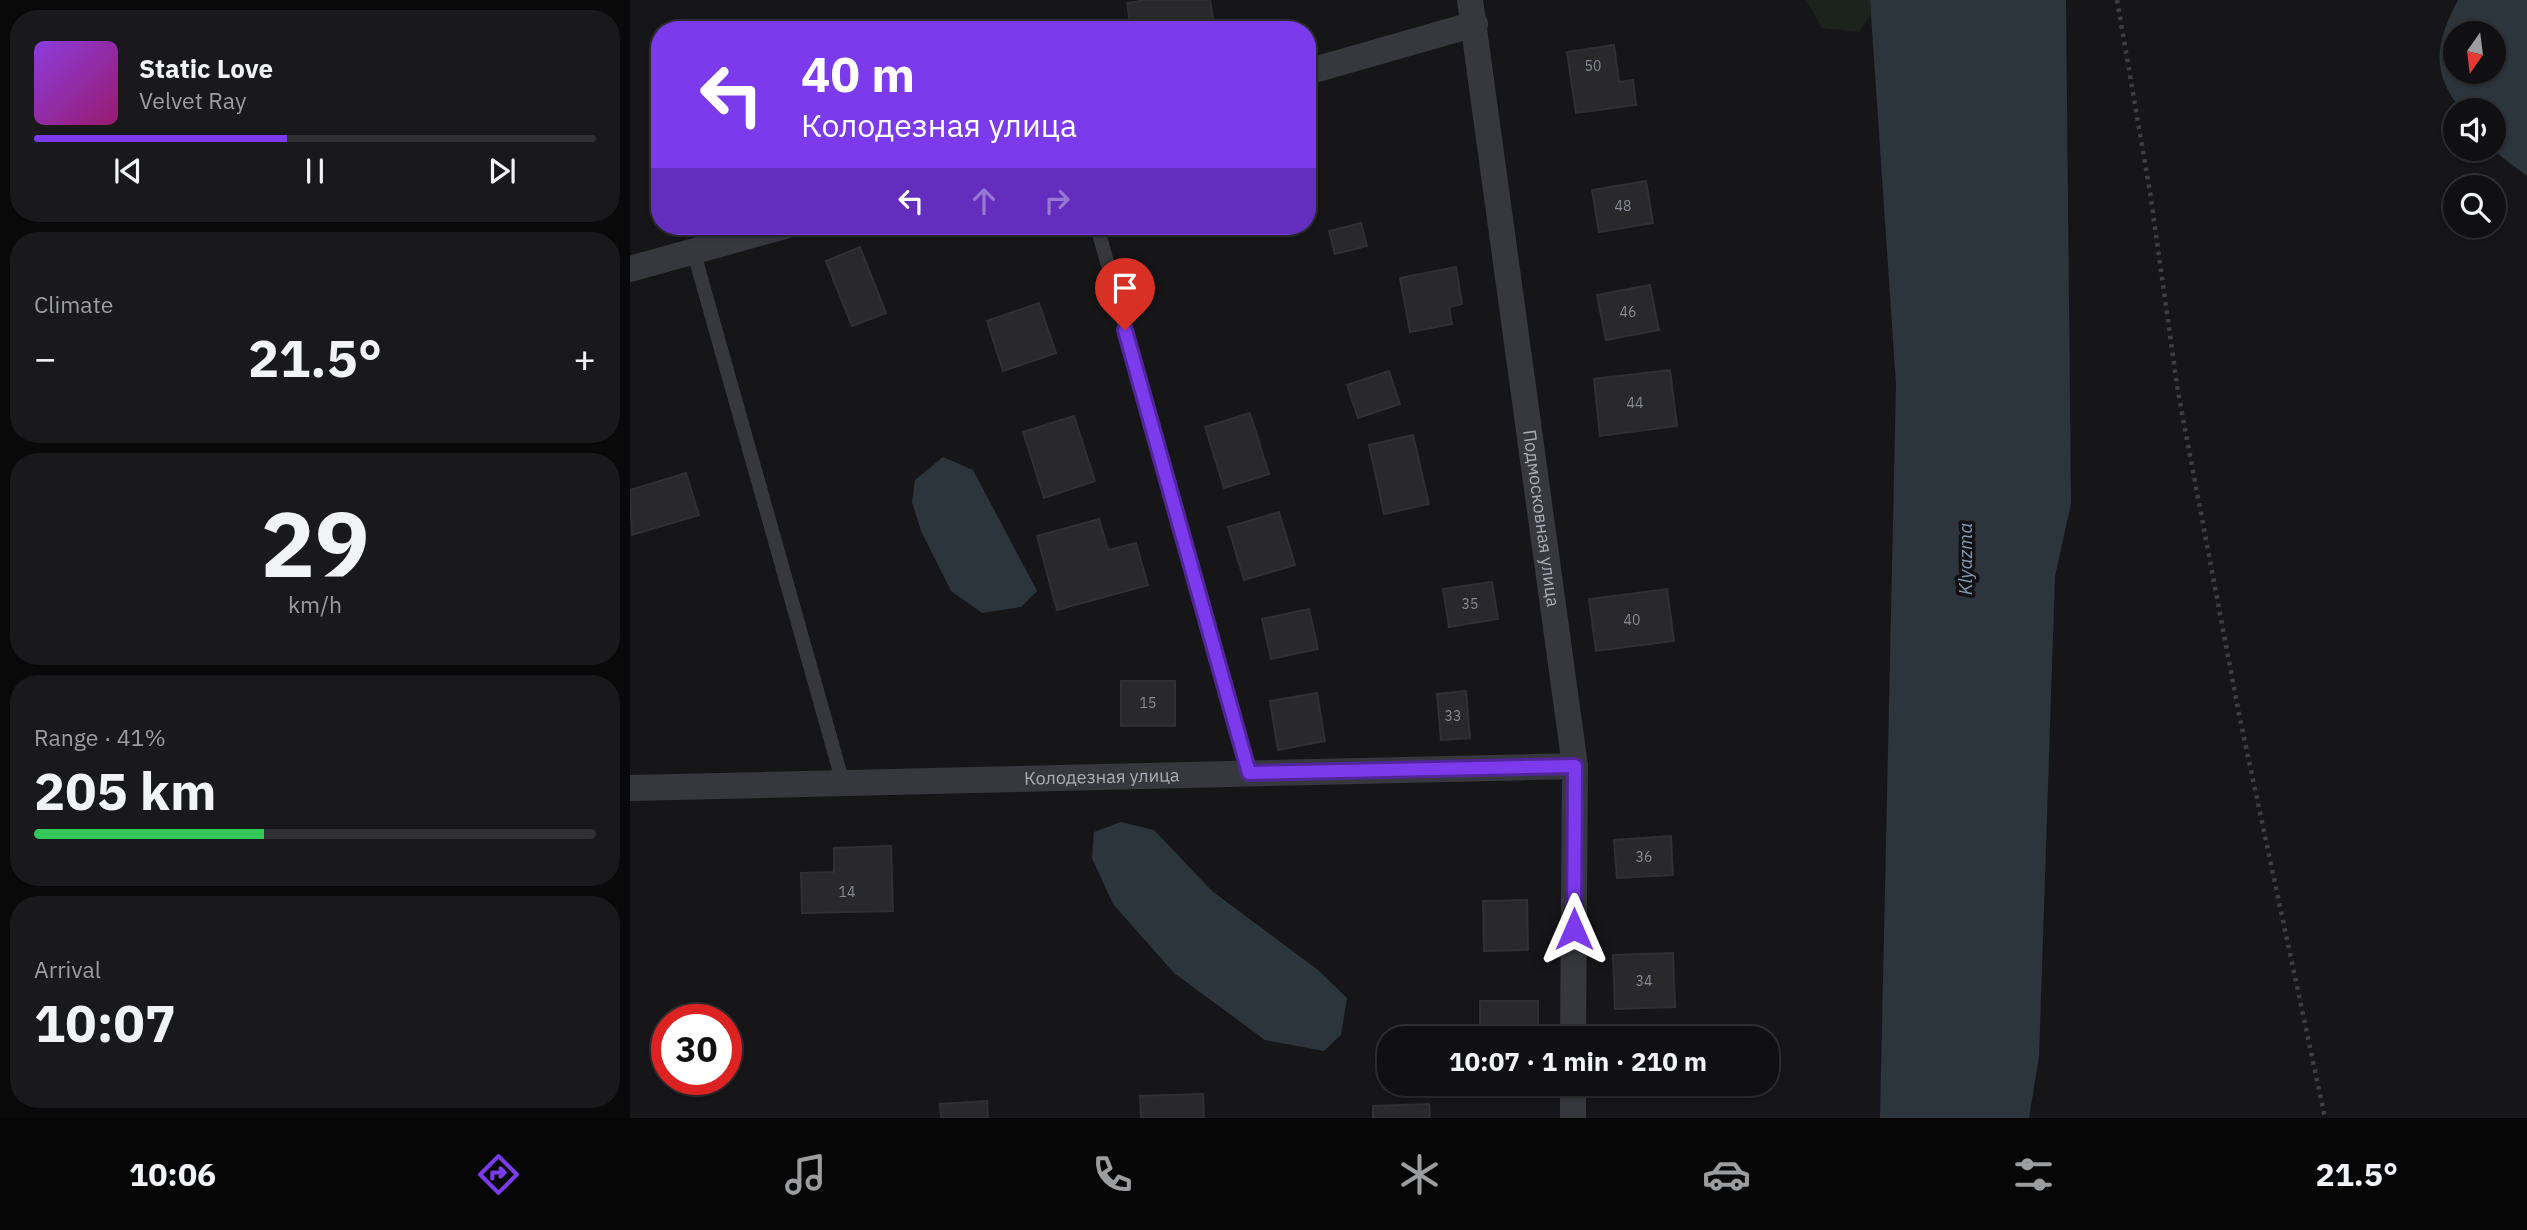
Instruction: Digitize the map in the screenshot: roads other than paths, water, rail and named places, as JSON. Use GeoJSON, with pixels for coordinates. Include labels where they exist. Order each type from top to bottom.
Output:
{"type":"FeatureCollection","features":[{"type":"Feature","properties":{"kind":"street"},"geometry":{"type":"LineString","coordinates":[[1316,69],[1473,12]]}},
{"type":"Feature","properties":{"kind":"street","name":"Подмосковная улица"},"geometry":{"type":"LineString","coordinates":[[1473,12],[1575,766],[1573,1026]]}},
{"type":"Feature","properties":{"kind":"street"},"geometry":{"type":"LineString","coordinates":[[630,269],[755,235]]}},
{"type":"Feature","properties":{"kind":"street","name":"Колодезная улица"},"geometry":{"type":"LineString","coordinates":[[630,788],[1575,766]]}},
{"type":"Feature","properties":{"kind":"street"},"geometry":{"type":"LineString","coordinates":[[1573,1096],[1573,1118]]}},
{"type":"Feature","properties":{"kind":"lane"},"geometry":{"type":"LineString","coordinates":[[1100,235],[1249,773]]}},
{"type":"Feature","properties":{"kind":"lane"},"geometry":{"type":"LineString","coordinates":[[694,253],[843,783]]}},
{"type":"Feature","properties":{"kind":"water","name":"Klyazma"},"geometry":{"type":"Polygon","coordinates":[[[1870,0],[2066,0],[2071,504],[2055,576],[2039,1057],[2029,1118],[1880,1118],[1896,384],[1870,0]]]}},
{"type":"Feature","properties":{"kind":"water"},"geometry":{"type":"Polygon","coordinates":[[[2458,0],[2527,0],[2527,176],[2506,160],[2506,98],[2452,98],[2445,84],[2506,84],[2506,21],[2448,21],[2458,0]]]}},
{"type":"Feature","properties":{"kind":"water"},"geometry":{"type":"Polygon","coordinates":[[[2443,36],[2443,78],[2440,56],[2443,36]]]}},
{"type":"Feature","properties":{"kind":"water"},"geometry":{"type":"Polygon","coordinates":[[[943,457],[973,470],[1037,591],[1021,607],[982,613],[951,591],[921,531],[912,502],[915,480],[943,457]]]}},
{"type":"Feature","properties":{"kind":"water"},"geometry":{"type":"Polygon","coordinates":[[[1121,822],[1154,830],[1212,891],[1318,970],[1347,998],[1341,1035],[1324,1051],[1265,1040],[1174,973],[1113,904],[1092,858],[1094,832],[1121,822]]]}}]}
